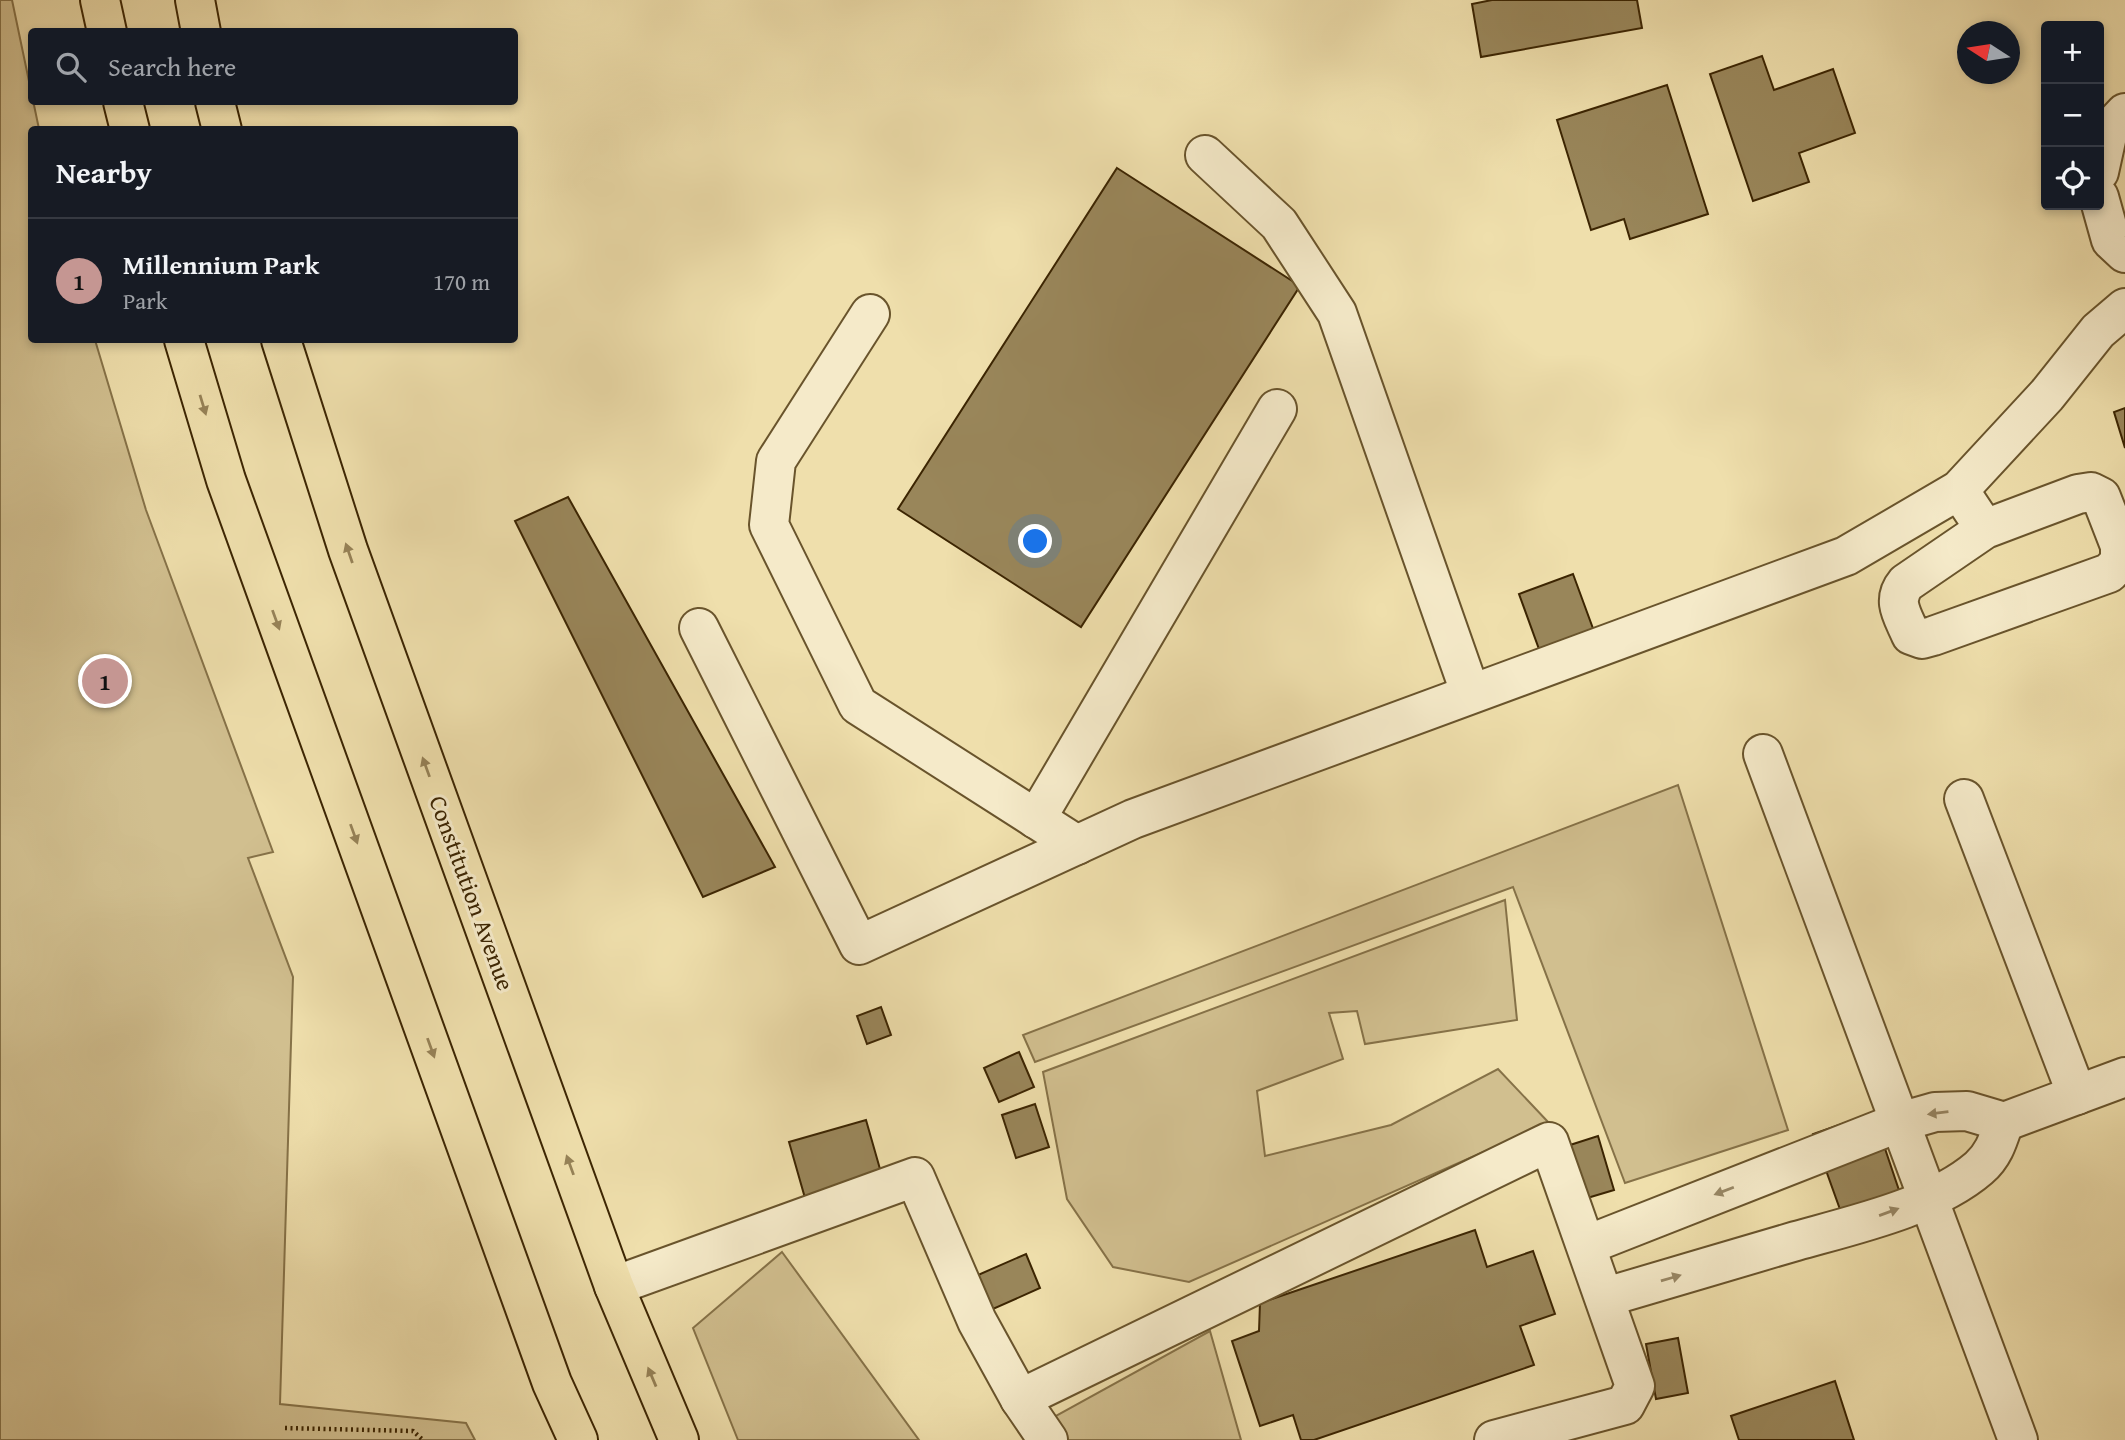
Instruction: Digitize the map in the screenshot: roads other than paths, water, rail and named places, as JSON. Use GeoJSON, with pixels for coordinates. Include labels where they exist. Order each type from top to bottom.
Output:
{"type":"FeatureCollection","features":[{"type":"Feature","properties":{"kind":"main road"},"geometry":{"type":"LineString","coordinates":[[100,0],[106,28]]}},
{"type":"Feature","properties":{"kind":"main road"},"geometry":{"type":"LineString","coordinates":[[195,0],[200,28]]}},
{"type":"Feature","properties":{"kind":"main road"},"geometry":{"type":"LineString","coordinates":[[124,105],[129,126]]}},
{"type":"Feature","properties":{"kind":"main road"},"geometry":{"type":"LineString","coordinates":[[216,105],[221,126]]}},
{"type":"Feature","properties":{"kind":"main road"},"geometry":{"type":"LineString","coordinates":[[185,343],[226,480],[552,1383],[578,1440]]}},
{"type":"Feature","properties":{"kind":"main road","name":"Constitution Avenue"},"geometry":{"type":"LineString","coordinates":[[282,343],[348,550],[614,1286],[679,1440]]}},
{"type":"Feature","properties":{"kind":"street"},"geometry":{"type":"LineString","coordinates":[[2104,149],[2108,131],[2125,113]]}},
{"type":"Feature","properties":{"kind":"street"},"geometry":{"type":"LineString","coordinates":[[1205,155],[1279,224],[1337,313],[1471,692]]}},
{"type":"Feature","properties":{"kind":"street"},"geometry":{"type":"LineString","coordinates":[[2103,210],[2111,240],[2125,253]]}},
{"type":"Feature","properties":{"kind":"street"},"geometry":{"type":"LineString","coordinates":[[699,628],[859,945],[1133,819],[1471,692],[1846,556],[1959,489],[2048,395],[2098,331],[2125,308]]}},
{"type":"Feature","properties":{"kind":"street"},"geometry":{"type":"LineString","coordinates":[[870,314],[776,461],[769,525],[858,705],[1077,845]]}},
{"type":"Feature","properties":{"kind":"street"},"geometry":{"type":"LineString","coordinates":[[1036,819],[1277,409]]}},
{"type":"Feature","properties":{"kind":"street"},"geometry":{"type":"LineString","coordinates":[[1959,489],[1985,529]]}},
{"type":"Feature","properties":{"kind":"street"},"geometry":{"type":"LineString","coordinates":[[2091,492],[2101,497],[2120,546],[2120,562],[2109,573],[1933,636],[1922,639],[1911,635],[1897,604],[1898,592],[1906,583],[1985,529],[2078,494],[2091,492]]}},
{"type":"Feature","properties":{"kind":"street"},"geometry":{"type":"LineString","coordinates":[[1763,754],[2018,1440]]}},
{"type":"Feature","properties":{"kind":"street"},"geometry":{"type":"LineString","coordinates":[[1964,799],[2077,1095]]}},
{"type":"Feature","properties":{"kind":"street"},"geometry":{"type":"LineString","coordinates":[[1587,1245],[1900,1122],[1935,1112],[1967,1111],[2004,1122],[2125,1077]]}},
{"type":"Feature","properties":{"kind":"street"},"geometry":{"type":"LineString","coordinates":[[1606,1297],[1856,1224],[1928,1198],[1964,1180],[1981,1166],[1994,1151],[2004,1122]]}},
{"type":"Feature","properties":{"kind":"street"},"geometry":{"type":"LineString","coordinates":[[1020,1399],[1549,1142],[1606,1297],[1635,1386],[1625,1405],[1494,1440]]}},
{"type":"Feature","properties":{"kind":"street"},"geometry":{"type":"LineString","coordinates":[[614,1286],[915,1177],[976,1321],[1020,1399],[1048,1440]]}},
{"type":"Feature","properties":{"kind":"place","name":"Millennium Park"},"geometry":{"type":"Point","coordinates":[105,681]}}]}
